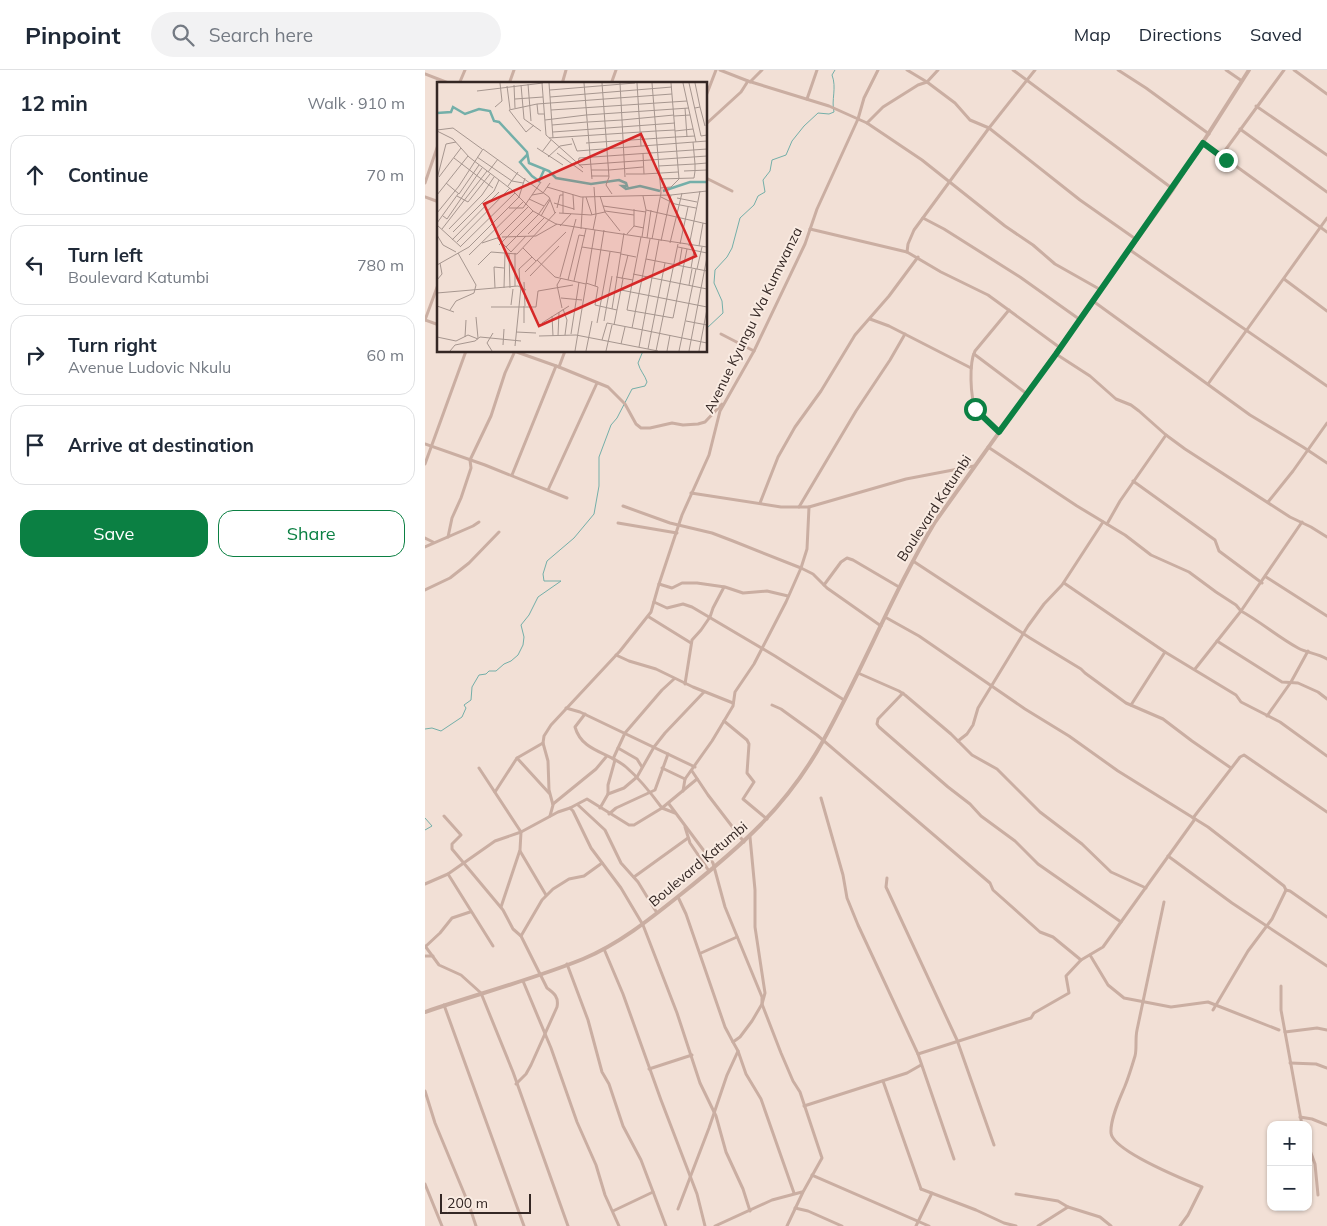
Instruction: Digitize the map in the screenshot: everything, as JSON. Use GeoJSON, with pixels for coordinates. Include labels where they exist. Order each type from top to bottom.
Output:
{"type":"FeatureCollection","features":[{"type":"Feature","properties":{"kind":"street"},"geometry":{"type":"LineString","coordinates":[[460,82],[465,70]]}},
{"type":"Feature","properties":{"kind":"street"},"geometry":{"type":"LineString","coordinates":[[510,82],[514,70]]}},
{"type":"Feature","properties":{"kind":"street"},"geometry":{"type":"LineString","coordinates":[[562,82],[566,70]]}},
{"type":"Feature","properties":{"kind":"street"},"geometry":{"type":"LineString","coordinates":[[612,82],[616,70]]}},
{"type":"Feature","properties":{"kind":"street"},"geometry":{"type":"LineString","coordinates":[[707,93],[716,70]]}},
{"type":"Feature","properties":{"kind":"street"},"geometry":{"type":"LineString","coordinates":[[720,70],[749,82],[829,106],[867,123],[922,160],[1060,268],[1101,290]]}},
{"type":"Feature","properties":{"kind":"street"},"geometry":{"type":"LineString","coordinates":[[707,123],[762,70]]}},
{"type":"Feature","properties":{"kind":"street"},"geometry":{"type":"LineString","coordinates":[[807,99],[817,70]]}},
{"type":"Feature","properties":{"kind":"street","name":"Avenue Kyungu Wa Kumwanza"},"geometry":{"type":"LineString","coordinates":[[543,742],[546,731],[649,617],[691,493],[706,466],[718,418],[805,244],[817,209],[859,119],[864,98],[878,70]]}},
{"type":"Feature","properties":{"kind":"street"},"geometry":{"type":"LineString","coordinates":[[907,70],[955,103],[970,120],[989,128],[1080,200],[1137,240]]}},
{"type":"Feature","properties":{"kind":"street"},"geometry":{"type":"LineString","coordinates":[[867,123],[883,107],[918,85],[927,82],[938,70]]}},
{"type":"Feature","properties":{"kind":"street"},"geometry":{"type":"LineString","coordinates":[[1013,70],[1173,189]]}},
{"type":"Feature","properties":{"kind":"street"},"geometry":{"type":"LineString","coordinates":[[907,252],[910,238],[923,218],[989,128],[1035,70]]}},
{"type":"Feature","properties":{"kind":"street"},"geometry":{"type":"LineString","coordinates":[[1118,70],[1209,134]]}},
{"type":"Feature","properties":{"kind":"street"},"geometry":{"type":"LineString","coordinates":[[1227,70],[1242,81]]}},
{"type":"Feature","properties":{"kind":"street","name":"Boulevard Katumbi"},"geometry":{"type":"LineString","coordinates":[[425,1012],[542,975],[604,949],[643,925],[710,872],[745,842],[767,818],[799,779],[823,740],[881,627],[899,587],[939,516],[1173,189],[1249,70]]}},
{"type":"Feature","properties":{"kind":"street"},"geometry":{"type":"LineString","coordinates":[[1221,156],[1256,106],[1285,70]]}},
{"type":"Feature","properties":{"kind":"street"},"geometry":{"type":"LineString","coordinates":[[1294,70],[1327,94]]}},
{"type":"Feature","properties":{"kind":"street"},"geometry":{"type":"LineString","coordinates":[[425,74],[446,82]]}},
{"type":"Feature","properties":{"kind":"street"},"geometry":{"type":"LineString","coordinates":[[1256,106],[1327,155]]}},
{"type":"Feature","properties":{"kind":"street"},"geometry":{"type":"LineString","coordinates":[[1240,130],[1327,192]]}},
{"type":"Feature","properties":{"kind":"street"},"geometry":{"type":"LineString","coordinates":[[1203,143],[1327,232]]}},
{"type":"Feature","properties":{"kind":"street"},"geometry":{"type":"LineString","coordinates":[[425,183],[437,148]]}},
{"type":"Feature","properties":{"kind":"street"},"geometry":{"type":"LineString","coordinates":[[707,178],[732,191]]}},
{"type":"Feature","properties":{"kind":"street"},"geometry":{"type":"LineString","coordinates":[[425,197],[437,201]]}},
{"type":"Feature","properties":{"kind":"street"},"geometry":{"type":"LineString","coordinates":[[923,218],[944,229],[1020,277],[1079,319]]}},
{"type":"Feature","properties":{"kind":"street"},"geometry":{"type":"LineString","coordinates":[[1208,384],[1327,218]]}},
{"type":"Feature","properties":{"kind":"street"},"geometry":{"type":"LineString","coordinates":[[809,229],[907,252],[941,272],[988,295],[1059,347]]}},
{"type":"Feature","properties":{"kind":"street"},"geometry":{"type":"LineString","coordinates":[[1130,250],[1207,305],[1327,386]]}},
{"type":"Feature","properties":{"kind":"street"},"geometry":{"type":"LineString","coordinates":[[760,503],[775,463],[793,430],[821,391],[855,336],[895,289],[918,258]]}},
{"type":"Feature","properties":{"kind":"street"},"geometry":{"type":"LineString","coordinates":[[1284,279],[1327,311]]}},
{"type":"Feature","properties":{"kind":"street"},"geometry":{"type":"LineString","coordinates":[[437,287],[425,320],[437,325]]}},
{"type":"Feature","properties":{"kind":"street"},"geometry":{"type":"LineString","coordinates":[[1093,301],[1250,415],[1327,463]]}},
{"type":"Feature","properties":{"kind":"street"},"geometry":{"type":"LineString","coordinates":[[999,432],[975,409],[971,368],[974,354],[1009,310]]}},
{"type":"Feature","properties":{"kind":"street"},"geometry":{"type":"LineString","coordinates":[[870,319],[889,326],[971,368]]}},
{"type":"Feature","properties":{"kind":"street"},"geometry":{"type":"LineString","coordinates":[[721,334],[753,351]]}},
{"type":"Feature","properties":{"kind":"street"},"geometry":{"type":"LineString","coordinates":[[799,507],[905,334]]}},
{"type":"Feature","properties":{"kind":"street"},"geometry":{"type":"LineString","coordinates":[[425,464],[466,352]]}},
{"type":"Feature","properties":{"kind":"street"},"geometry":{"type":"LineString","coordinates":[[447,537],[471,468],[470,460],[491,416],[514,352]]}},
{"type":"Feature","properties":{"kind":"street"},"geometry":{"type":"LineString","coordinates":[[517,352],[608,387],[625,404],[636,424],[641,428],[672,423],[683,425],[705,422],[727,399]]}},
{"type":"Feature","properties":{"kind":"street"},"geometry":{"type":"LineString","coordinates":[[511,476],[564,352]]}},
{"type":"Feature","properties":{"kind":"street"},"geometry":{"type":"LineString","coordinates":[[974,354],[1027,394]]}},
{"type":"Feature","properties":{"kind":"street"},"geometry":{"type":"LineString","coordinates":[[1056,354],[1090,376],[1116,399],[1131,405],[1185,449],[1290,517],[1327,537]]}},
{"type":"Feature","properties":{"kind":"street"},"geometry":{"type":"LineString","coordinates":[[547,490],[597,383]]}},
{"type":"Feature","properties":{"kind":"street"},"geometry":{"type":"LineString","coordinates":[[1268,502],[1327,423]]}},
{"type":"Feature","properties":{"kind":"street"},"geometry":{"type":"LineString","coordinates":[[958,741],[971,729],[978,708],[1044,604],[1064,583],[1166,434]]}},
{"type":"Feature","properties":{"kind":"street"},"geometry":{"type":"LineString","coordinates":[[425,444],[567,498]]}},
{"type":"Feature","properties":{"kind":"street"},"geometry":{"type":"LineString","coordinates":[[988,447],[1132,540],[1151,555],[1189,572],[1215,592],[1237,605],[1241,611],[1297,647],[1327,659]]}},
{"type":"Feature","properties":{"kind":"street"},"geometry":{"type":"LineString","coordinates":[[691,493],[787,507],[809,507],[906,479],[974,466]]}},
{"type":"Feature","properties":{"kind":"street"},"geometry":{"type":"LineString","coordinates":[[1133,482],[1215,540],[1219,551],[1262,583]]}},
{"type":"Feature","properties":{"kind":"street"},"geometry":{"type":"LineString","coordinates":[[623,506],[679,526],[712,533],[801,568],[813,574],[881,627]]}},
{"type":"Feature","properties":{"kind":"street"},"geometry":{"type":"LineString","coordinates":[[683,791],[685,779],[695,767],[724,721],[733,703],[735,692],[754,664],[761,648],[776,624],[801,568],[808,543],[809,507]]}},
{"type":"Feature","properties":{"kind":"street"},"geometry":{"type":"LineString","coordinates":[[425,546],[479,522]]}},
{"type":"Feature","properties":{"kind":"street"},"geometry":{"type":"LineString","coordinates":[[1195,669],[1262,583],[1302,522]]}},
{"type":"Feature","properties":{"kind":"street"},"geometry":{"type":"LineString","coordinates":[[618,523],[677,533]]}},
{"type":"Feature","properties":{"kind":"street"},"geometry":{"type":"LineString","coordinates":[[425,590],[449,578],[469,563],[499,532]]}},
{"type":"Feature","properties":{"kind":"street"},"geometry":{"type":"LineString","coordinates":[[425,538],[434,542]]}},
{"type":"Feature","properties":{"kind":"street"},"geometry":{"type":"LineString","coordinates":[[825,585],[841,562],[847,558],[899,587]]}},
{"type":"Feature","properties":{"kind":"street"},"geometry":{"type":"LineString","coordinates":[[913,560],[1024,634],[1081,669],[1115,696],[1163,719],[1231,768]]}},
{"type":"Feature","properties":{"kind":"street"},"geometry":{"type":"LineString","coordinates":[[1266,577],[1327,616]]}},
{"type":"Feature","properties":{"kind":"street"},"geometry":{"type":"LineString","coordinates":[[659,584],[672,588],[683,583],[724,587],[743,593],[767,591],[788,596]]}},
{"type":"Feature","properties":{"kind":"street"},"geometry":{"type":"LineString","coordinates":[[1064,583],[1165,652],[1236,695],[1241,702],[1280,722],[1327,756]]}},
{"type":"Feature","properties":{"kind":"street"},"geometry":{"type":"LineString","coordinates":[[685,684],[691,644],[709,617],[724,587]]}},
{"type":"Feature","properties":{"kind":"street"},"geometry":{"type":"LineString","coordinates":[[655,602],[667,608],[686,604],[780,659],[844,700]]}},
{"type":"Feature","properties":{"kind":"street"},"geometry":{"type":"LineString","coordinates":[[649,617],[691,644]]}},
{"type":"Feature","properties":{"kind":"street"},"geometry":{"type":"LineString","coordinates":[[885,618],[919,636],[992,687],[1208,827],[1284,886],[1286,890],[1290,890],[1327,917]]}},
{"type":"Feature","properties":{"kind":"street"},"geometry":{"type":"LineString","coordinates":[[1217,641],[1281,682],[1298,683],[1318,692],[1327,699]]}},
{"type":"Feature","properties":{"kind":"street"},"geometry":{"type":"LineString","coordinates":[[1267,716],[1291,682],[1308,651]]}},
{"type":"Feature","properties":{"kind":"street"},"geometry":{"type":"LineString","coordinates":[[1131,705],[1165,652]]}},
{"type":"Feature","properties":{"kind":"street"},"geometry":{"type":"LineString","coordinates":[[616,655],[656,669],[685,684],[733,703]]}},
{"type":"Feature","properties":{"kind":"street"},"geometry":{"type":"LineString","coordinates":[[858,673],[903,693],[972,755],[997,769],[1040,812],[1082,844],[1111,872],[1146,888]]}},
{"type":"Feature","properties":{"kind":"street"},"geometry":{"type":"LineString","coordinates":[[600,808],[608,794],[608,785],[614,759],[625,733],[674,679]]}},
{"type":"Feature","properties":{"kind":"street"},"geometry":{"type":"LineString","coordinates":[[608,794],[624,788],[637,777],[654,747],[704,692]]}},
{"type":"Feature","properties":{"kind":"street"},"geometry":{"type":"LineString","coordinates":[[903,693],[878,719],[877,724],[879,728],[970,804],[981,816],[1015,840],[1039,864],[1121,922]]}},
{"type":"Feature","properties":{"kind":"street"},"geometry":{"type":"LineString","coordinates":[[772,705],[781,709],[823,740],[990,883],[993,890],[1039,932],[1053,937],[1081,960]]}},
{"type":"Feature","properties":{"kind":"street"},"geometry":{"type":"LineString","coordinates":[[566,708],[585,714],[695,767]]}},
{"type":"Feature","properties":{"kind":"street"},"geometry":{"type":"LineString","coordinates":[[585,714],[575,725],[577,735],[591,748],[626,766],[651,792],[662,808],[675,813]]}},
{"type":"Feature","properties":{"kind":"street"},"geometry":{"type":"LineString","coordinates":[[724,721],[743,736],[749,744],[747,773],[754,782],[743,799],[767,818]]}},
{"type":"Feature","properties":{"kind":"street"},"geometry":{"type":"LineString","coordinates":[[495,792],[517,758],[543,742],[548,761],[550,794],[553,805],[550,816]]}},
{"type":"Feature","properties":{"kind":"street"},"geometry":{"type":"LineString","coordinates":[[618,748],[637,759],[642,768]]}},
{"type":"Feature","properties":{"kind":"street"},"geometry":{"type":"LineString","coordinates":[[609,814],[656,788],[668,754]]}},
{"type":"Feature","properties":{"kind":"street"},"geometry":{"type":"LineString","coordinates":[[553,805],[590,774],[606,756]]}},
{"type":"Feature","properties":{"kind":"street"},"geometry":{"type":"LineString","coordinates":[[918,1054],[1031,1018],[1034,1013],[1069,993],[1066,976],[1081,960],[1103,947],[1240,757],[1248,756],[1327,812]]}},
{"type":"Feature","properties":{"kind":"street"},"geometry":{"type":"LineString","coordinates":[[517,758],[550,794]]}},
{"type":"Feature","properties":{"kind":"street"},"geometry":{"type":"LineString","coordinates":[[479,768],[521,832],[520,850],[502,899],[501,908]]}},
{"type":"Feature","properties":{"kind":"street"},"geometry":{"type":"LineString","coordinates":[[662,768],[685,779]]}},
{"type":"Feature","properties":{"kind":"street"},"geometry":{"type":"LineString","coordinates":[[692,771],[745,842]]}},
{"type":"Feature","properties":{"kind":"street"},"geometry":{"type":"LineString","coordinates":[[425,884],[448,874],[495,841],[521,832],[550,816],[587,800],[624,823],[634,825],[669,804],[697,779]]}},
{"type":"Feature","properties":{"kind":"street"},"geometry":{"type":"LineString","coordinates":[[821,798],[843,875],[847,898],[858,926],[918,1054],[954,1159]]}},
{"type":"Feature","properties":{"kind":"street"},"geometry":{"type":"LineString","coordinates":[[669,804],[708,855],[714,868],[725,907],[762,997],[762,1004],[787,1067],[800,1092],[822,1158],[787,1226]]}},
{"type":"Feature","properties":{"kind":"street"},"geometry":{"type":"LineString","coordinates":[[578,805],[605,830],[621,863],[634,877],[657,914]]}},
{"type":"Feature","properties":{"kind":"street"},"geometry":{"type":"LineString","coordinates":[[570,808],[573,810],[591,848],[621,888],[643,925],[703,1091],[715,1112],[726,1152],[743,1189],[750,1211]]}},
{"type":"Feature","properties":{"kind":"street"},"geometry":{"type":"LineString","coordinates":[[444,816],[461,835],[451,847],[501,908],[509,924],[521,936],[547,988],[555,994],[558,1003],[526,1074],[516,1084]]}},
{"type":"Feature","properties":{"kind":"street"},"geometry":{"type":"LineString","coordinates":[[684,824],[688,838],[710,872]]}},
{"type":"Feature","properties":{"kind":"street"},"geometry":{"type":"LineString","coordinates":[[733,1042],[740,1038],[748,1027],[762,1004],[765,993],[755,927],[755,890],[750,837]]}},
{"type":"Feature","properties":{"kind":"street"},"geometry":{"type":"LineString","coordinates":[[634,877],[688,838]]}},
{"type":"Feature","properties":{"kind":"street"},"geometry":{"type":"LineString","coordinates":[[520,850],[546,895]]}},
{"type":"Feature","properties":{"kind":"street"},"geometry":{"type":"LineString","coordinates":[[1169,856],[1232,904],[1327,966]]}},
{"type":"Feature","properties":{"kind":"street"},"geometry":{"type":"LineString","coordinates":[[521,936],[546,895],[553,888],[569,879],[583,876],[603,864]]}},
{"type":"Feature","properties":{"kind":"street"},"geometry":{"type":"LineString","coordinates":[[448,874],[493,946]]}},
{"type":"Feature","properties":{"kind":"street"},"geometry":{"type":"LineString","coordinates":[[887,878],[887,887],[958,1041],[993,1145]]}},
{"type":"Feature","properties":{"kind":"street"},"geometry":{"type":"LineString","coordinates":[[1213,1010],[1249,951],[1274,915],[1286,890]]}},
{"type":"Feature","properties":{"kind":"street"},"geometry":{"type":"LineString","coordinates":[[678,897],[687,914],[720,1013],[746,1074],[761,1099],[794,1193]]}},
{"type":"Feature","properties":{"kind":"street"},"geometry":{"type":"LineString","coordinates":[[497,904],[502,899]]}},
{"type":"Feature","properties":{"kind":"street"},"geometry":{"type":"LineString","coordinates":[[1164,902],[1135,1036],[1135,1055],[1126,1085],[1117,1105],[1111,1132],[1115,1140],[1145,1162],[1202,1187],[1188,1215],[1180,1226]]}},
{"type":"Feature","properties":{"kind":"street"},"geometry":{"type":"LineString","coordinates":[[470,912],[452,918],[425,947],[439,965],[461,974],[481,993],[503,1045],[568,1226]]}},
{"type":"Feature","properties":{"kind":"street"},"geometry":{"type":"LineString","coordinates":[[701,953],[737,937]]}},
{"type":"Feature","properties":{"kind":"street"},"geometry":{"type":"LineString","coordinates":[[604,949],[623,994],[649,1069],[691,1177],[705,1226]]}},
{"type":"Feature","properties":{"kind":"street"},"geometry":{"type":"LineString","coordinates":[[1090,955],[1108,985],[1124,998],[1171,1007],[1208,1002],[1279,1030]]}},
{"type":"Feature","properties":{"kind":"street"},"geometry":{"type":"LineString","coordinates":[[425,956],[433,956]]}},
{"type":"Feature","properties":{"kind":"street"},"geometry":{"type":"LineString","coordinates":[[567,964],[588,1020],[603,1072],[623,1126],[641,1160],[666,1226]]}},
{"type":"Feature","properties":{"kind":"street"},"geometry":{"type":"LineString","coordinates":[[523,981],[545,1032],[575,1116],[596,1165],[605,1195],[619,1226]]}},
{"type":"Feature","properties":{"kind":"street"},"geometry":{"type":"LineString","coordinates":[[1281,986],[1281,1010],[1301,1121]]}},
{"type":"Feature","properties":{"kind":"street"},"geometry":{"type":"LineString","coordinates":[[444,1005],[524,1226]]}},
{"type":"Feature","properties":{"kind":"street"},"geometry":{"type":"LineString","coordinates":[[1285,1032],[1317,1028],[1327,1030]]}},
{"type":"Feature","properties":{"kind":"street"},"geometry":{"type":"LineString","coordinates":[[677,1209],[691,1177],[737,1051]]}},
{"type":"Feature","properties":{"kind":"street"},"geometry":{"type":"LineString","coordinates":[[649,1069],[691,1055]]}},
{"type":"Feature","properties":{"kind":"street"},"geometry":{"type":"LineString","coordinates":[[1290,1063],[1315,1064],[1327,1068]]}},
{"type":"Feature","properties":{"kind":"street"},"geometry":{"type":"LineString","coordinates":[[804,1106],[907,1073],[921,1065]]}},
{"type":"Feature","properties":{"kind":"street"},"geometry":{"type":"LineString","coordinates":[[883,1081],[920,1189],[976,1210],[1004,1223],[1016,1226]]}},
{"type":"Feature","properties":{"kind":"street"},"geometry":{"type":"LineString","coordinates":[[425,1091],[435,1123],[476,1226]]}},
{"type":"Feature","properties":{"kind":"street"},"geometry":{"type":"LineString","coordinates":[[1300,1117],[1327,1125]]}},
{"type":"Feature","properties":{"kind":"street"},"geometry":{"type":"LineString","coordinates":[[1312,1156],[1315,1164],[1319,1195]]}},
{"type":"Feature","properties":{"kind":"street"},"geometry":{"type":"LineString","coordinates":[[812,1175],[929,1226]]}},
{"type":"Feature","properties":{"kind":"street"},"geometry":{"type":"LineString","coordinates":[[425,1184],[442,1226]]}},
{"type":"Feature","properties":{"kind":"street"},"geometry":{"type":"LineString","coordinates":[[613,1211],[653,1192]]}},
{"type":"Feature","properties":{"kind":"street"},"geometry":{"type":"LineString","coordinates":[[715,1226],[772,1200],[803,1192]]}},
{"type":"Feature","properties":{"kind":"street"},"geometry":{"type":"LineString","coordinates":[[916,1226],[932,1193]]}},
{"type":"Feature","properties":{"kind":"street"},"geometry":{"type":"LineString","coordinates":[[1016,1194],[1053,1200],[1100,1217],[1111,1226]]}},
{"type":"Feature","properties":{"kind":"street"},"geometry":{"type":"LineString","coordinates":[[1039,1226],[1068,1207]]}},
{"type":"Feature","properties":{"kind":"street"},"geometry":{"type":"LineString","coordinates":[[795,1208],[808,1211],[843,1226]]}},
{"type":"Feature","properties":{"kind":"waterway"},"geometry":{"type":"LineString","coordinates":[[707,328],[723,313],[722,301],[714,283],[715,270],[727,257],[732,248],[740,218],[754,205],[758,196],[765,192],[763,180],[770,171],[772,160],[786,155],[792,141],[818,113],[829,114],[834,112],[832,75],[835,70]]}},
{"type":"Feature","properties":{"kind":"waterway"},"geometry":{"type":"LineString","coordinates":[[425,729],[432,728],[441,731],[462,717],[466,708],[464,705],[471,700],[472,687],[479,675],[486,674],[489,671],[496,671],[518,655],[523,645],[524,637],[521,625],[529,615],[538,597],[561,581],[544,581],[543,574],[547,561],[574,538],[594,514],[599,486],[599,457],[611,425],[617,418],[632,389],[645,386],[647,382],[638,363],[643,352]]}},
{"type":"Feature","properties":{"kind":"waterway"},"geometry":{"type":"LineString","coordinates":[[425,818],[432,826],[425,830]]}},
{"type":"Feature","properties":{"kind":"route"},"geometry":{"type":"LineString","coordinates":[[975,409],[999,432],[1173,189],[1203,143],[1226,160]]}}]}
